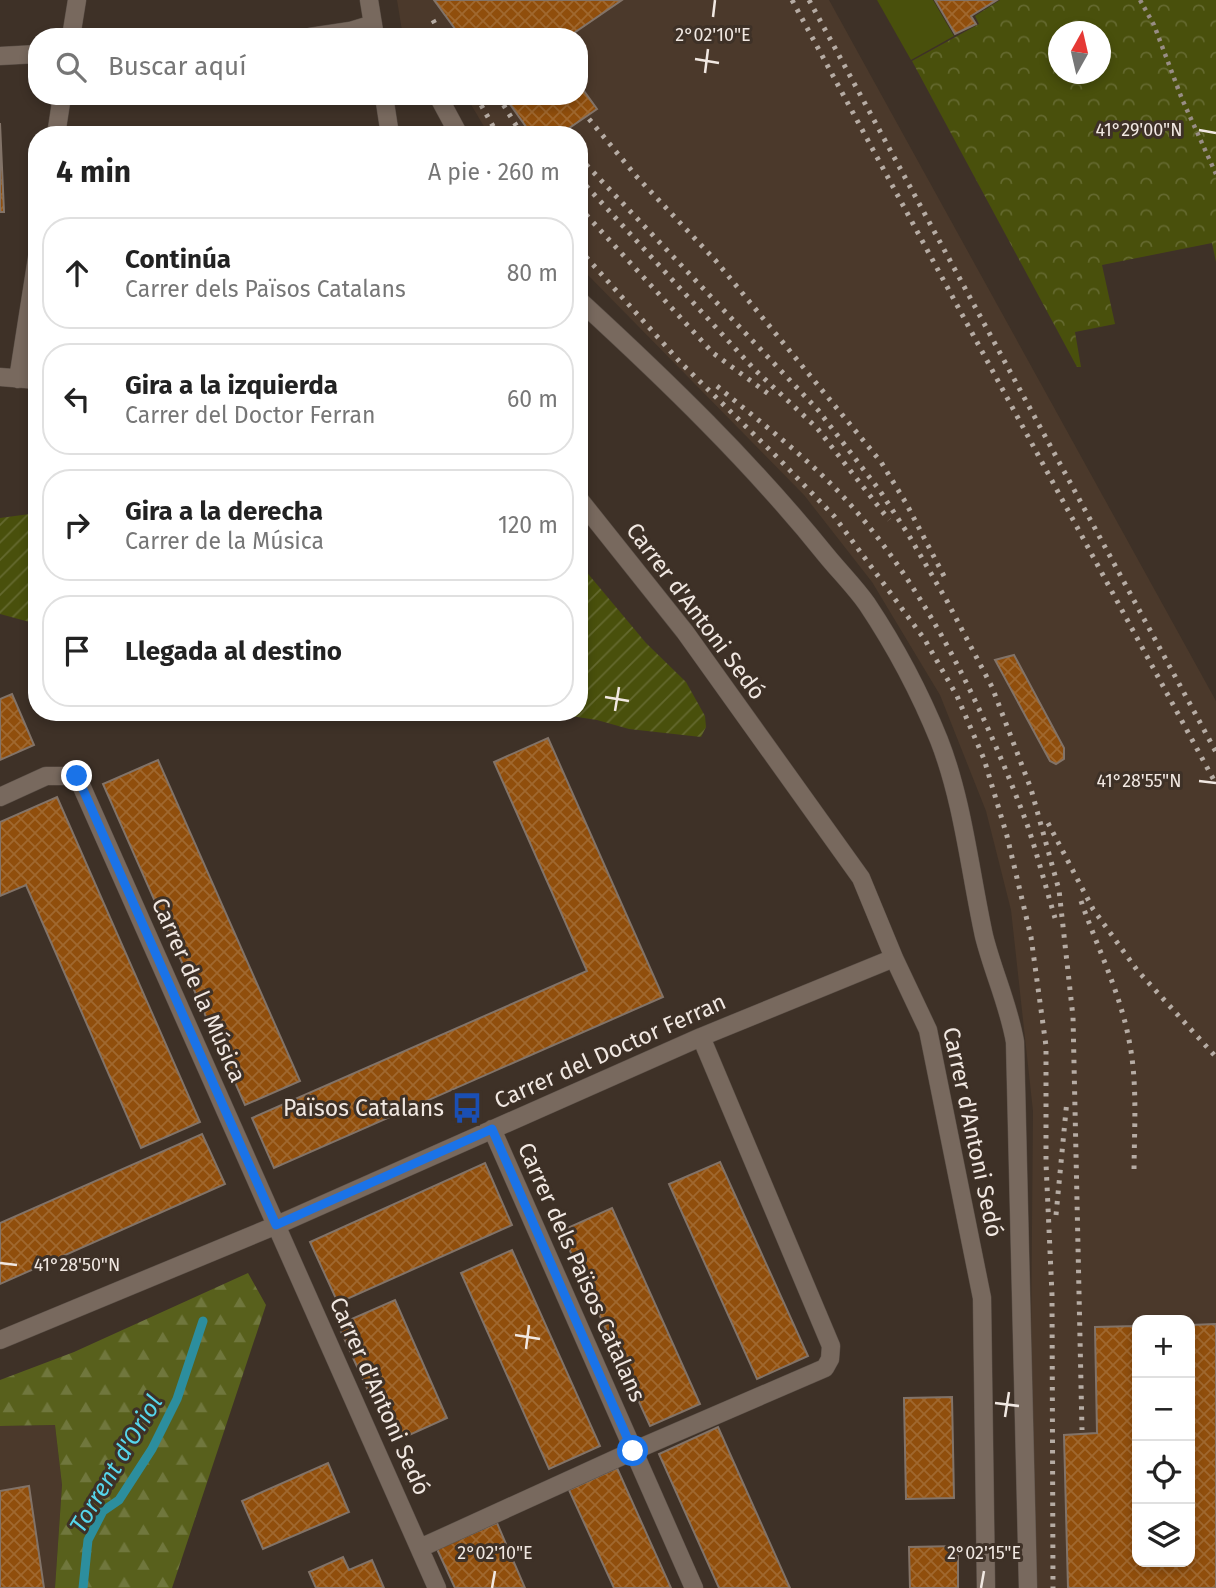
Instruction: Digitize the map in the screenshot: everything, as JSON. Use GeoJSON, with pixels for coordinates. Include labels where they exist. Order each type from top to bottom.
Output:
{"type":"FeatureCollection","features":[{"type":"Feature","properties":{"kind":"street"},"geometry":{"type":"LineString","coordinates":[[72,28],[77,0]]}},
{"type":"Feature","properties":{"kind":"street"},"geometry":{"type":"LineString","coordinates":[[369,0],[374,28]]}},
{"type":"Feature","properties":{"kind":"street"},"geometry":{"type":"LineString","coordinates":[[0,55],[28,54]]}},
{"type":"Feature","properties":{"kind":"street"},"geometry":{"type":"LineString","coordinates":[[57,126],[61,105]]}},
{"type":"Feature","properties":{"kind":"street"},"geometry":{"type":"LineString","coordinates":[[385,105],[389,126]]}},
{"type":"Feature","properties":{"kind":"street"},"geometry":{"type":"LineString","coordinates":[[443,105],[454,126]]}},
{"type":"Feature","properties":{"kind":"street"},"geometry":{"type":"LineString","coordinates":[[28,297],[9,378],[28,379]]}},
{"type":"Feature","properties":{"kind":"street"},"geometry":{"type":"LineString","coordinates":[[588,309],[731,446],[798,520],[866,603],[908,674],[940,742],[961,816],[972,884],[988,951],[1011,1018],[1015,1042],[1028,1588]]}},
{"type":"Feature","properties":{"kind":"street","name":"Carrer d'Antoni Sedó"},"geometry":{"type":"LineString","coordinates":[[588,510],[685,632],[861,878],[928,1030],[982,1298],[986,1588]]}},
{"type":"Feature","properties":{"kind":"street","name":"Carrer de la Música"},"geometry":{"type":"LineString","coordinates":[[0,797],[46,776],[77,776],[276,1225]]}},
{"type":"Feature","properties":{"kind":"street","name":"Carrer del Doctor Ferran"},"geometry":{"type":"LineString","coordinates":[[0,1340],[276,1225],[701,1037],[894,958]]}},
{"type":"Feature","properties":{"kind":"street"},"geometry":{"type":"LineString","coordinates":[[420,1548],[633,1451],[825,1368],[830,1359],[831,1346],[701,1037]]}},
{"type":"Feature","properties":{"kind":"street","name":"Carrer dels Països Catalans"},"geometry":{"type":"LineString","coordinates":[[492,1129],[694,1588]]}},
{"type":"Feature","properties":{"kind":"street","name":"Carrer d'Antoni Sedó"},"geometry":{"type":"LineString","coordinates":[[276,1225],[437,1588]]}},
{"type":"Feature","properties":{"kind":"path"},"geometry":{"type":"LineString","coordinates":[[1140,0],[1154,25],[1182,99],[1216,174]]}},
{"type":"Feature","properties":{"kind":"shaded area"},"geometry":{"type":"Polygon","coordinates":[[[397,0],[829,0],[1216,701],[1216,1588],[1034,1588],[1030,1462],[1033,1111],[1011,910],[986,811],[940,695],[872,582],[804,495],[588,275],[588,126],[484,126],[471,105],[588,105],[588,28],[402,28],[397,0]]]}},
{"type":"Feature","properties":{"kind":"shaded area"},"geometry":{"type":"Polygon","coordinates":[[[55,1425],[62,1485],[55,1588],[0,1588],[0,1426],[55,1425]]]}},
{"type":"Feature","properties":{"kind":"green space"},"geometry":{"type":"Polygon","coordinates":[[[877,0],[933,0],[954,36],[911,60],[877,0]]]}},
{"type":"Feature","properties":{"kind":"green space"},"geometry":{"type":"Polygon","coordinates":[[[1000,0],[1216,0],[1216,262],[1212,243],[1102,265],[1115,324],[1075,332],[1081,367],[1077,367],[912,61],[979,24],[975,16],[1000,0]]]}},
{"type":"Feature","properties":{"kind":"green space"},"geometry":{"type":"Polygon","coordinates":[[[28,514],[28,622],[0,614],[0,518],[28,514]]]}},
{"type":"Feature","properties":{"kind":"green space"},"geometry":{"type":"Polygon","coordinates":[[[588,574],[646,643],[686,682],[705,716],[706,727],[701,737],[629,729],[588,719],[588,574]]]}},
{"type":"Feature","properties":{"kind":"green space"},"geometry":{"type":"Polygon","coordinates":[[[248,1273],[266,1305],[172,1588],[55,1588],[62,1485],[55,1425],[0,1426],[0,1380],[74,1352],[248,1273]]]}},
{"type":"Feature","properties":{"kind":"building"},"geometry":{"type":"Polygon","coordinates":[[[434,0],[622,0],[581,28],[454,28],[434,0]]]}},
{"type":"Feature","properties":{"kind":"building"},"geometry":{"type":"Polygon","coordinates":[[[935,0],[997,0],[971,16],[976,24],[955,34],[935,0]]]}},
{"type":"Feature","properties":{"kind":"building"},"geometry":{"type":"Polygon","coordinates":[[[588,96],[597,109],[572,126],[526,126],[510,105],[588,105],[588,96]]]}},
{"type":"Feature","properties":{"kind":"building"},"geometry":{"type":"Polygon","coordinates":[[[0,123],[4,212],[0,212],[0,123]]]}},
{"type":"Feature","properties":{"kind":"building"},"geometry":{"type":"Polygon","coordinates":[[[1014,655],[1064,748],[1064,759],[1056,764],[1050,761],[995,660],[1014,655]]]}},
{"type":"Feature","properties":{"kind":"building"},"geometry":{"type":"Polygon","coordinates":[[[12,694],[34,745],[0,760],[0,699],[12,694]]]}},
{"type":"Feature","properties":{"kind":"building"},"geometry":{"type":"Polygon","coordinates":[[[548,738],[663,997],[274,1168],[252,1118],[587,971],[494,762],[548,738]]]}},
{"type":"Feature","properties":{"kind":"building"},"geometry":{"type":"Polygon","coordinates":[[[158,760],[300,1081],[245,1105],[103,784],[158,760]]]}},
{"type":"Feature","properties":{"kind":"building"},"geometry":{"type":"Polygon","coordinates":[[[57,797],[200,1122],[141,1148],[26,885],[0,896],[0,822],[57,797]]]}},
{"type":"Feature","properties":{"kind":"building"},"geometry":{"type":"Polygon","coordinates":[[[202,1134],[225,1184],[0,1284],[0,1223],[202,1134]]]}},
{"type":"Feature","properties":{"kind":"building"},"geometry":{"type":"Polygon","coordinates":[[[720,1162],[808,1356],[757,1379],[669,1184],[720,1162]]]}},
{"type":"Feature","properties":{"kind":"building"},"geometry":{"type":"Polygon","coordinates":[[[485,1163],[512,1225],[338,1303],[310,1242],[485,1163]]]}},
{"type":"Feature","properties":{"kind":"building"},"geometry":{"type":"Polygon","coordinates":[[[612,1208],[700,1404],[650,1426],[561,1231],[612,1208]]]}},
{"type":"Feature","properties":{"kind":"building"},"geometry":{"type":"Polygon","coordinates":[[[512,1250],[600,1446],[549,1469],[461,1273],[512,1250]]]}},
{"type":"Feature","properties":{"kind":"building"},"geometry":{"type":"Polygon","coordinates":[[[395,1300],[447,1418],[396,1441],[379,1404],[375,1406],[338,1325],[395,1300]]]}},
{"type":"Feature","properties":{"kind":"building"},"geometry":{"type":"Polygon","coordinates":[[[1216,1324],[1216,1588],[1068,1588],[1064,1435],[1097,1433],[1095,1327],[1132,1326],[1132,1567],[1195,1567],[1195,1325],[1216,1324]]]}},
{"type":"Feature","properties":{"kind":"building"},"geometry":{"type":"Polygon","coordinates":[[[952,1397],[954,1498],[906,1499],[904,1398],[952,1397]]]}},
{"type":"Feature","properties":{"kind":"building"},"geometry":{"type":"Polygon","coordinates":[[[718,1427],[790,1588],[719,1588],[659,1454],[718,1427]]]}},
{"type":"Feature","properties":{"kind":"building"},"geometry":{"type":"Polygon","coordinates":[[[328,1463],[349,1512],[263,1549],[242,1501],[328,1463]]]}},
{"type":"Feature","properties":{"kind":"building"},"geometry":{"type":"Polygon","coordinates":[[[617,1468],[671,1588],[614,1588],[569,1490],[617,1468]]]}},
{"type":"Feature","properties":{"kind":"building"},"geometry":{"type":"Polygon","coordinates":[[[29,1486],[44,1588],[0,1588],[0,1491],[29,1486]]]}},
{"type":"Feature","properties":{"kind":"building"},"geometry":{"type":"Polygon","coordinates":[[[497,1523],[525,1588],[455,1588],[437,1549],[497,1523]]]}},
{"type":"Feature","properties":{"kind":"building"},"geometry":{"type":"Polygon","coordinates":[[[958,1546],[958,1588],[910,1588],[909,1547],[958,1546]]]}},
{"type":"Feature","properties":{"kind":"building"},"geometry":{"type":"Polygon","coordinates":[[[343,1557],[349,1570],[372,1560],[384,1588],[316,1588],[309,1572],[343,1557]]]}},
{"type":"Feature","properties":{"kind":"waterway","name":"Torrent d'Oriol"},"geometry":{"type":"LineString","coordinates":[[83,1588],[88,1540],[103,1511],[119,1500],[152,1449],[177,1399],[203,1321]]}},
{"type":"Feature","properties":{"kind":"railway"},"geometry":{"type":"LineString","coordinates":[[792,0],[1216,784]]}},
{"type":"Feature","properties":{"kind":"railway"},"geometry":{"type":"LineString","coordinates":[[809,0],[1216,752]]}},
{"type":"Feature","properties":{"kind":"railway"},"geometry":{"type":"LineString","coordinates":[[433,20],[437,28]]}},
{"type":"Feature","properties":{"kind":"railway"},"geometry":{"type":"LineString","coordinates":[[481,105],[493,126]]}},
{"type":"Feature","properties":{"kind":"railway"},"geometry":{"type":"LineString","coordinates":[[504,105],[516,126]]}},
{"type":"Feature","properties":{"kind":"railway"},"geometry":{"type":"LineString","coordinates":[[589,119],[637,177],[716,261],[881,462],[945,578]]}},
{"type":"Feature","properties":{"kind":"railway"},"geometry":{"type":"LineString","coordinates":[[588,167],[818,410],[880,491],[908,534],[992,687],[1031,789],[1059,890],[1073,1017],[1082,1430]]}},
{"type":"Feature","properties":{"kind":"railway"},"geometry":{"type":"LineString","coordinates":[[588,188],[754,369],[817,428],[889,520]]}},
{"type":"Feature","properties":{"kind":"railway"},"geometry":{"type":"LineString","coordinates":[[588,217],[713,353],[770,395]]}},
{"type":"Feature","properties":{"kind":"railway"},"geometry":{"type":"LineString","coordinates":[[588,259],[680,362],[834,516],[925,640],[957,696],[984,759],[1007,836],[1031,937],[1046,1046],[1046,1163],[1052,1295],[1053,1588]]}},
{"type":"Feature","properties":{"kind":"railway"},"geometry":{"type":"LineString","coordinates":[[717,386],[789,445],[830,483],[863,519],[921,600],[970,690],[1011,782],[1028,827],[1055,918]]}},
{"type":"Feature","properties":{"kind":"railway"},"geometry":{"type":"LineString","coordinates":[[1048,823],[1093,909],[1137,970],[1216,1057]]}},
{"type":"Feature","properties":{"kind":"railway"},"geometry":{"type":"LineString","coordinates":[[1081,901],[1114,987],[1129,1040],[1135,1090],[1134,1175]]}},
{"type":"Feature","properties":{"kind":"railway"},"geometry":{"type":"LineString","coordinates":[[1056,1215],[1067,1100]]}},
{"type":"Feature","properties":{"kind":"place","name":"Països Catalans"},"geometry":{"type":"Point","coordinates":[467,1108]}},
{"type":"Feature","properties":{"kind":"route"},"geometry":{"type":"LineString","coordinates":[[77,776],[276,1225],[492,1129],[633,1451]]}}]}
